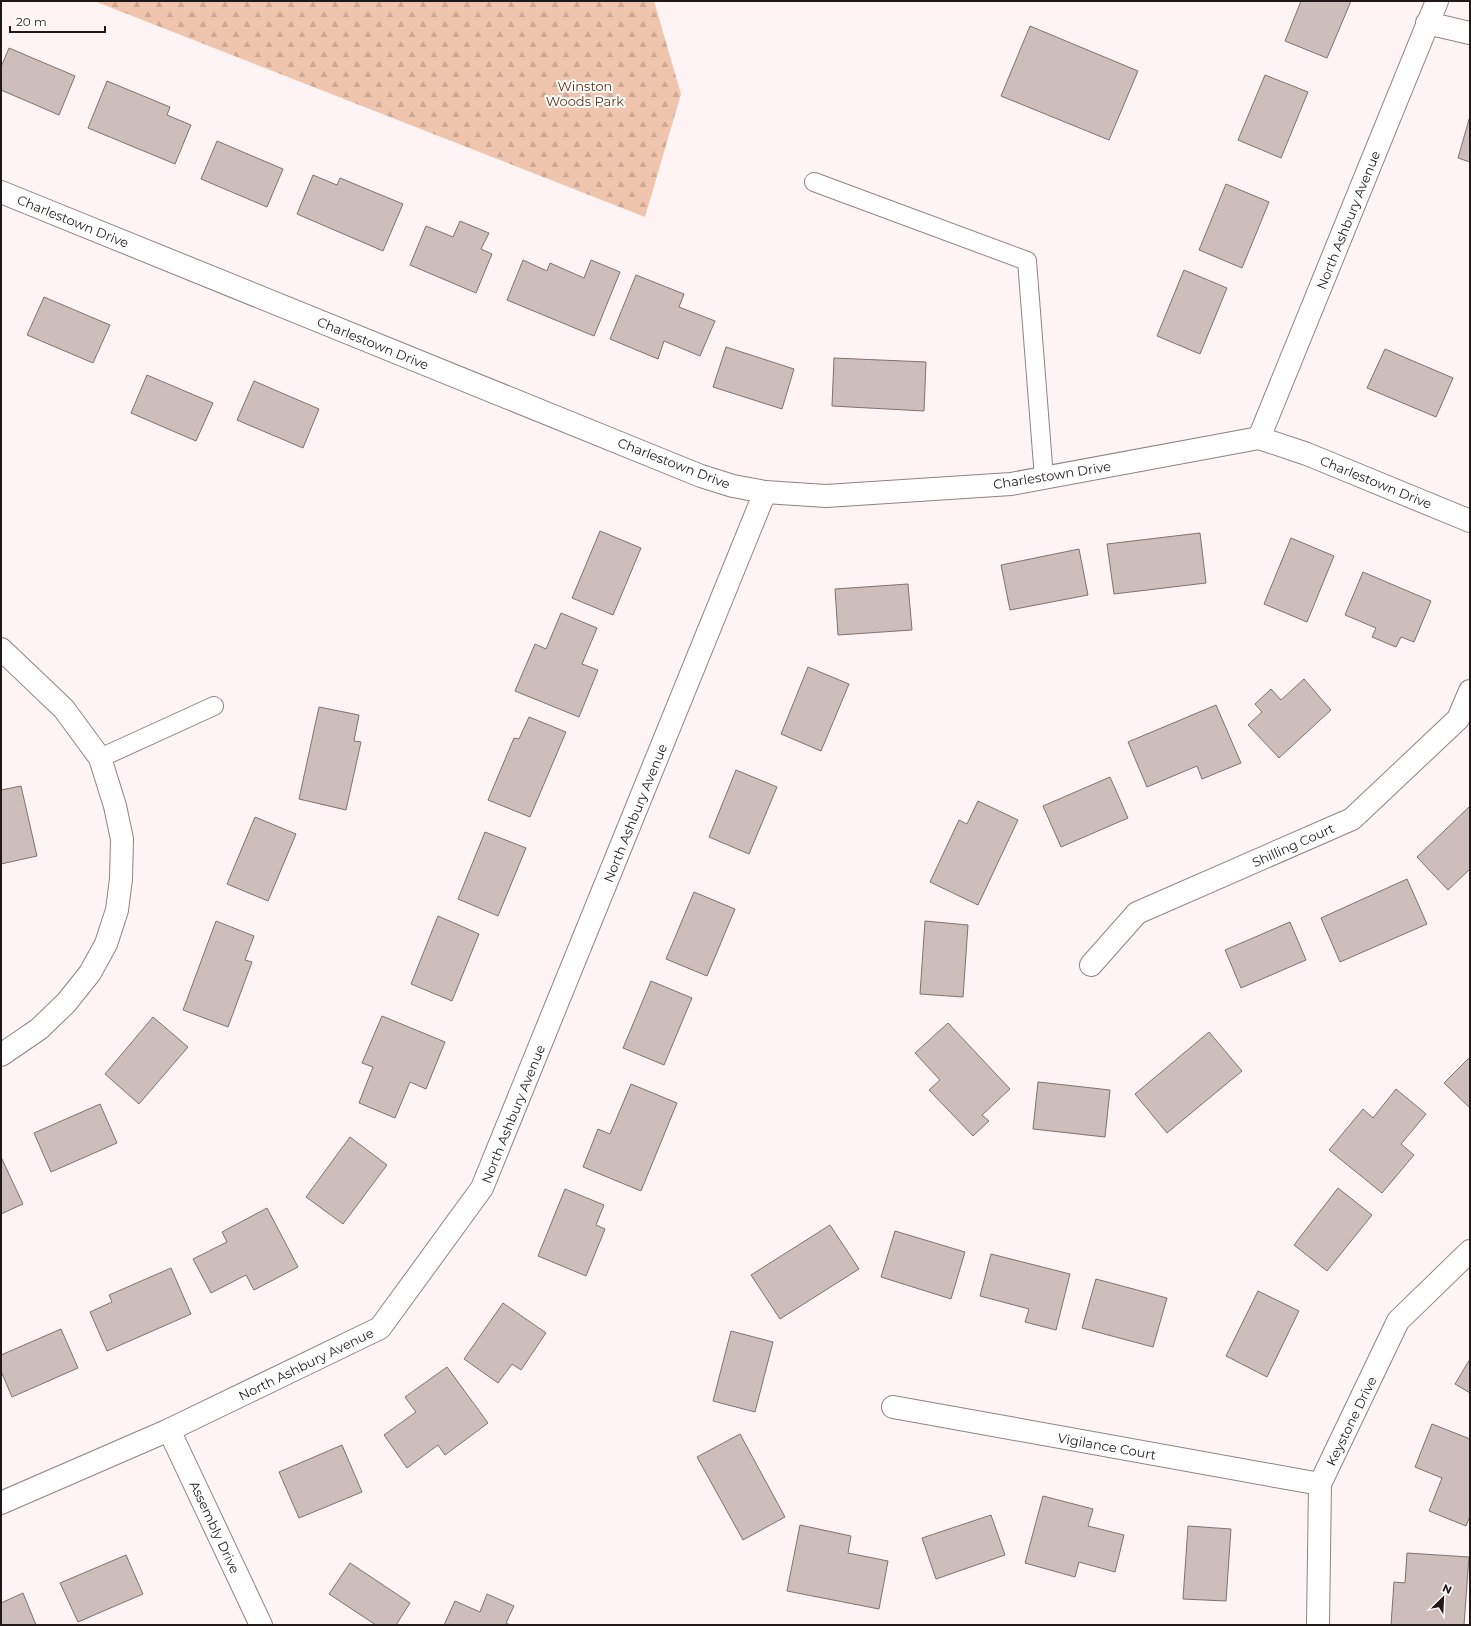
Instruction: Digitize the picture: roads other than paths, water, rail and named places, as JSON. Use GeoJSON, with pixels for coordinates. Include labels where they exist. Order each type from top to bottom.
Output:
{"type":"FeatureCollection","features":[{"type":"Feature","properties":{"kind":"street","name":"North Ashbury Avenue"},"geometry":{"type":"LineString","coordinates":[[1259,438],[1437,1]]}},
{"type":"Feature","properties":{"kind":"street"},"geometry":{"type":"LineString","coordinates":[[1428,23],[1470,33]]}},
{"type":"Feature","properties":{"kind":"street","name":"Charlestown Drive"},"geometry":{"type":"LineString","coordinates":[[1,192],[701,476],[733,486],[765,492],[826,496],[1011,484],[1259,438],[1307,454],[1470,521]]}},
{"type":"Feature","properties":{"kind":"street","name":"North Ashbury Avenue"},"geometry":{"type":"LineString","coordinates":[[1,1502],[169,1430],[380,1328],[482,1188],[765,492]]}},
{"type":"Feature","properties":{"kind":"street"},"geometry":{"type":"LineString","coordinates":[[1,649],[64,709],[100,758],[115,806],[122,839],[121,879],[117,910],[106,944],[90,973],[66,1003],[38,1029],[1,1055]]}},
{"type":"Feature","properties":{"kind":"street","name":"Shilling Court"},"geometry":{"type":"LineString","coordinates":[[1091,965],[1137,913],[1352,819],[1458,719],[1470,691]]}},
{"type":"Feature","properties":{"kind":"street","name":"Keystone Drive"},"geometry":{"type":"LineString","coordinates":[[1318,1625],[1320,1484],[1398,1321],[1470,1250]]}},
{"type":"Feature","properties":{"kind":"street","name":"Vigilance Court"},"geometry":{"type":"LineString","coordinates":[[893,1407],[1320,1484]]}},
{"type":"Feature","properties":{"kind":"street","name":"Assembly Drive"},"geometry":{"type":"LineString","coordinates":[[169,1430],[262,1625]]}},
{"type":"Feature","properties":{"kind":"lane"},"geometry":{"type":"LineString","coordinates":[[814,182],[1027,261],[1044,478]]}},
{"type":"Feature","properties":{"kind":"lane"},"geometry":{"type":"LineString","coordinates":[[100,758],[214,706]]}},
{"type":"Feature","properties":{"kind":"park label","name":"Winston Woods Park"},"geometry":{"type":"Point","coordinates":[585,94]}}]}
